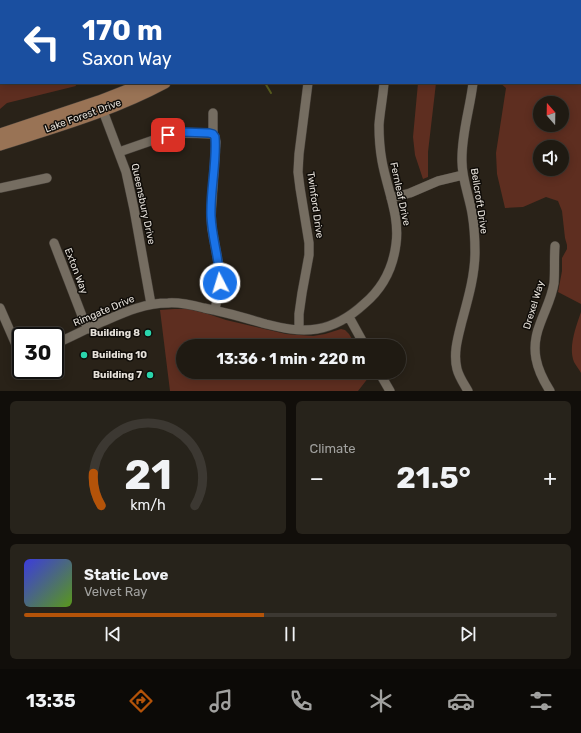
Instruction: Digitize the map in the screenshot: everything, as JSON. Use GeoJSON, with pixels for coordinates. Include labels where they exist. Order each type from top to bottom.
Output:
{"type":"FeatureCollection","features":[{"type":"Feature","properties":{"kind":"main road","name":"Lake Forest Drive"},"geometry":{"type":"LineString","coordinates":[[0,134],[77,109],[143,84]]}},
{"type":"Feature","properties":{"kind":"main road","name":"Lake Forest Drive"},"geometry":{"type":"LineString","coordinates":[[0,144],[104,111],[163,84]]}},
{"type":"Feature","properties":{"kind":"main road"},"geometry":{"type":"LineString","coordinates":[[77,109],[83,111],[104,111],[116,95]]}},
{"type":"Feature","properties":{"kind":"street","name":"Twinford Drive"},"geometry":{"type":"LineString","coordinates":[[299,330],[298,314],[309,255],[309,243],[298,172],[308,84]]}},
{"type":"Feature","properties":{"kind":"street","name":"Fernleaf Drive"},"geometry":{"type":"LineString","coordinates":[[349,317],[380,289],[391,267],[394,257],[397,231],[396,217],[383,164],[379,125],[384,84]]}},
{"type":"Feature","properties":{"kind":"street","name":"Bellcroft Drive"},"geometry":{"type":"LineString","coordinates":[[468,391],[457,371],[455,353],[456,343],[473,274],[475,254],[472,213],[463,175],[462,162],[462,150],[473,84]]}},
{"type":"Feature","properties":{"kind":"street","name":"Queensbury Drive"},"geometry":{"type":"LineString","coordinates":[[104,111],[126,172],[151,304]]}},
{"type":"Feature","properties":{"kind":"street"},"geometry":{"type":"LineString","coordinates":[[213,113],[213,134],[216,142],[211,216],[220,272],[220,283],[215,310]]}},
{"type":"Feature","properties":{"kind":"street"},"geometry":{"type":"LineString","coordinates":[[119,152],[168,135],[182,132],[213,134]]}},
{"type":"Feature","properties":{"kind":"street"},"geometry":{"type":"LineString","coordinates":[[391,198],[410,193],[438,181],[463,175]]}},
{"type":"Feature","properties":{"kind":"street"},"geometry":{"type":"LineString","coordinates":[[0,188],[47,178]]}},
{"type":"Feature","properties":{"kind":"street","name":"Exton Way"},"geometry":{"type":"LineString","coordinates":[[54,243],[88,329]]}},
{"type":"Feature","properties":{"kind":"street","name":"Drexel Way"},"geometry":{"type":"LineString","coordinates":[[550,391],[540,374],[536,358],[535,341],[554,283],[555,246]]}},
{"type":"Feature","properties":{"kind":"street","name":"Rimgate Drive"},"geometry":{"type":"LineString","coordinates":[[64,340],[125,312],[151,304],[171,302],[215,310],[271,325],[299,330],[326,327],[349,317]]}},
{"type":"Feature","properties":{"kind":"street"},"geometry":{"type":"LineString","coordinates":[[0,308],[12,336]]}},
{"type":"Feature","properties":{"kind":"street"},"geometry":{"type":"LineString","coordinates":[[349,317],[361,339]]}},
{"type":"Feature","properties":{"kind":"street"},"geometry":{"type":"LineString","coordinates":[[383,379],[390,391]]}},
{"type":"Feature","properties":{"kind":"shaded area"},"geometry":{"type":"Polygon","coordinates":[[[0,84],[75,84],[76,86],[7,103],[0,109],[0,84]]]}},
{"type":"Feature","properties":{"kind":"shaded area"},"geometry":{"type":"Polygon","coordinates":[[[418,84],[436,84],[428,152],[428,177],[423,179],[415,155],[413,137],[418,84]]]}},
{"type":"Feature","properties":{"kind":"shaded area"},"geometry":{"type":"Polygon","coordinates":[[[501,84],[581,84],[581,304],[558,292],[562,271],[562,258],[567,249],[567,245],[562,211],[558,201],[546,197],[523,207],[505,208],[497,174],[496,153],[506,88],[501,84]]]}},
{"type":"Feature","properties":{"kind":"shaded area"},"geometry":{"type":"Polygon","coordinates":[[[188,309],[226,320],[286,334],[313,336],[341,329],[345,330],[352,339],[176,339],[176,379],[367,379],[358,391],[170,391],[160,310],[188,309]]]}},
{"type":"Feature","properties":{"kind":"shaded area"},"geometry":{"type":"Polygon","coordinates":[[[581,312],[581,373],[572,356],[572,344],[581,312]]]}},
{"type":"Feature","properties":{"kind":"waterway"},"geometry":{"type":"LineString","coordinates":[[266,84],[271,93]]}},
{"type":"Feature","properties":{"kind":"place","name":"Building 8"},"geometry":{"type":"Point","coordinates":[148,333]}},
{"type":"Feature","properties":{"kind":"place","name":"Building 10"},"geometry":{"type":"Point","coordinates":[84,355]}},
{"type":"Feature","properties":{"kind":"place","name":"Building 7"},"geometry":{"type":"Point","coordinates":[150,375]}},
{"type":"Feature","properties":{"kind":"route"},"geometry":{"type":"LineString","coordinates":[[168,135],[182,132],[209,133],[213,134],[215,137],[216,142],[211,216],[220,272],[220,283]]}}]}
